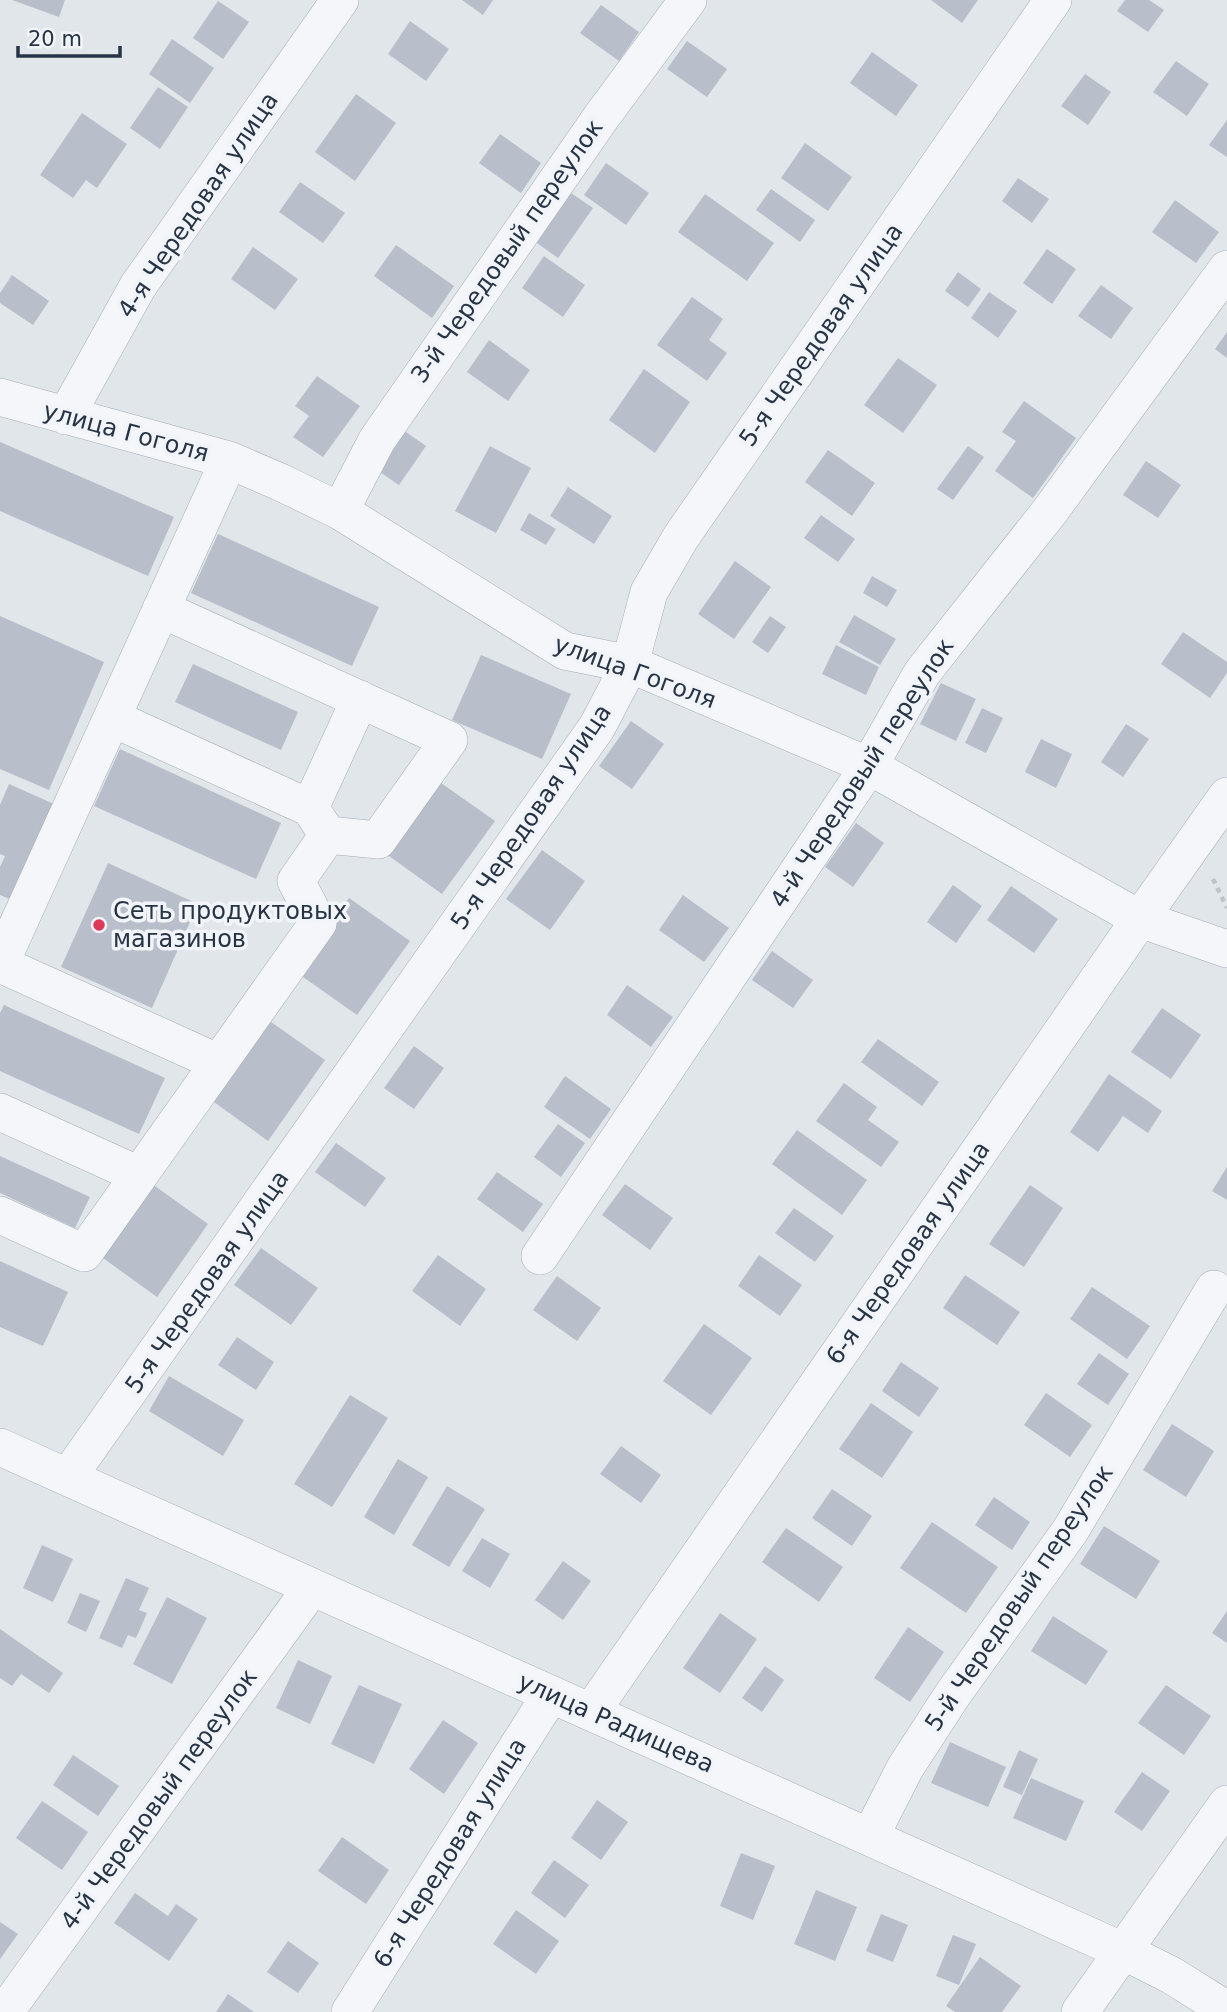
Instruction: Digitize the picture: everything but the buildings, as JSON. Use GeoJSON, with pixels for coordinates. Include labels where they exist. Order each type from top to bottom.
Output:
{"type":"FeatureCollection","features":[{"type":"Feature","properties":{"kind":"street","name":"4-я Чередовая улица"},"geometry":{"type":"LineString","coordinates":[[66,416],[138,286],[340,0]]}},
{"type":"Feature","properties":{"kind":"street","name":"3-й Чередовый переулок"},"geometry":{"type":"LineString","coordinates":[[340,511],[377,440],[602,116],[688,0]]}},
{"type":"Feature","properties":{"kind":"street","name":"5-я Чередовая улица"},"geometry":{"type":"LineString","coordinates":[[68,1477],[597,727],[630,664],[649,592],[681,537],[1053,0]]}},
{"type":"Feature","properties":{"kind":"street","name":"4-й Чередовый переулок"},"geometry":{"type":"LineString","coordinates":[[540,1256],[869,766],[922,673],[1050,511],[1227,269]]}},
{"type":"Feature","properties":{"kind":"street","name":"улица Гоголя"},"geometry":{"type":"LineString","coordinates":[[0,397],[229,460],[280,482],[340,511],[565,651],[630,664],[869,766],[1140,919],[1227,949]]}},
{"type":"Feature","properties":{"kind":"street"},"geometry":{"type":"LineString","coordinates":[[219,1063],[0,964],[229,460]]}},
{"type":"Feature","properties":{"kind":"street"},"geometry":{"type":"LineString","coordinates":[[112,718],[319,821],[378,840],[449,740],[161,609]]}},
{"type":"Feature","properties":{"kind":"street"},"geometry":{"type":"LineString","coordinates":[[0,1215],[84,1253],[318,923],[296,881],[360,699]]}},
{"type":"Feature","properties":{"kind":"street","name":"6-я Чередовая улица"},"geometry":{"type":"LineString","coordinates":[[591,1712],[1227,796]]}},
{"type":"Feature","properties":{"kind":"street"},"geometry":{"type":"LineString","coordinates":[[0,1112],[139,1175]]}},
{"type":"Feature","properties":{"kind":"street","name":"5-й Чередовый переулок"},"geometry":{"type":"LineString","coordinates":[[870,1837],[905,1768],[953,1695],[1070,1531],[1214,1289]]}},
{"type":"Feature","properties":{"kind":"street","name":"улица Радищева"},"geometry":{"type":"LineString","coordinates":[[0,1447],[1123,1951],[1171,1975],[1227,2010]]}},
{"type":"Feature","properties":{"kind":"street","name":"4-й Чередовый переулок"},"geometry":{"type":"LineString","coordinates":[[5,2012],[312,1587]]}},
{"type":"Feature","properties":{"kind":"street","name":"6-я Чередовая улица"},"geometry":{"type":"LineString","coordinates":[[350,2012],[551,1694]]}},
{"type":"Feature","properties":{"kind":"street"},"geometry":{"type":"LineString","coordinates":[[1080,2012],[1227,1804]]}},
{"type":"Feature","properties":{"kind":"place","name":"Сеть продуктовых магазинов"},"geometry":{"type":"Point","coordinates":[99,925]}}]}
